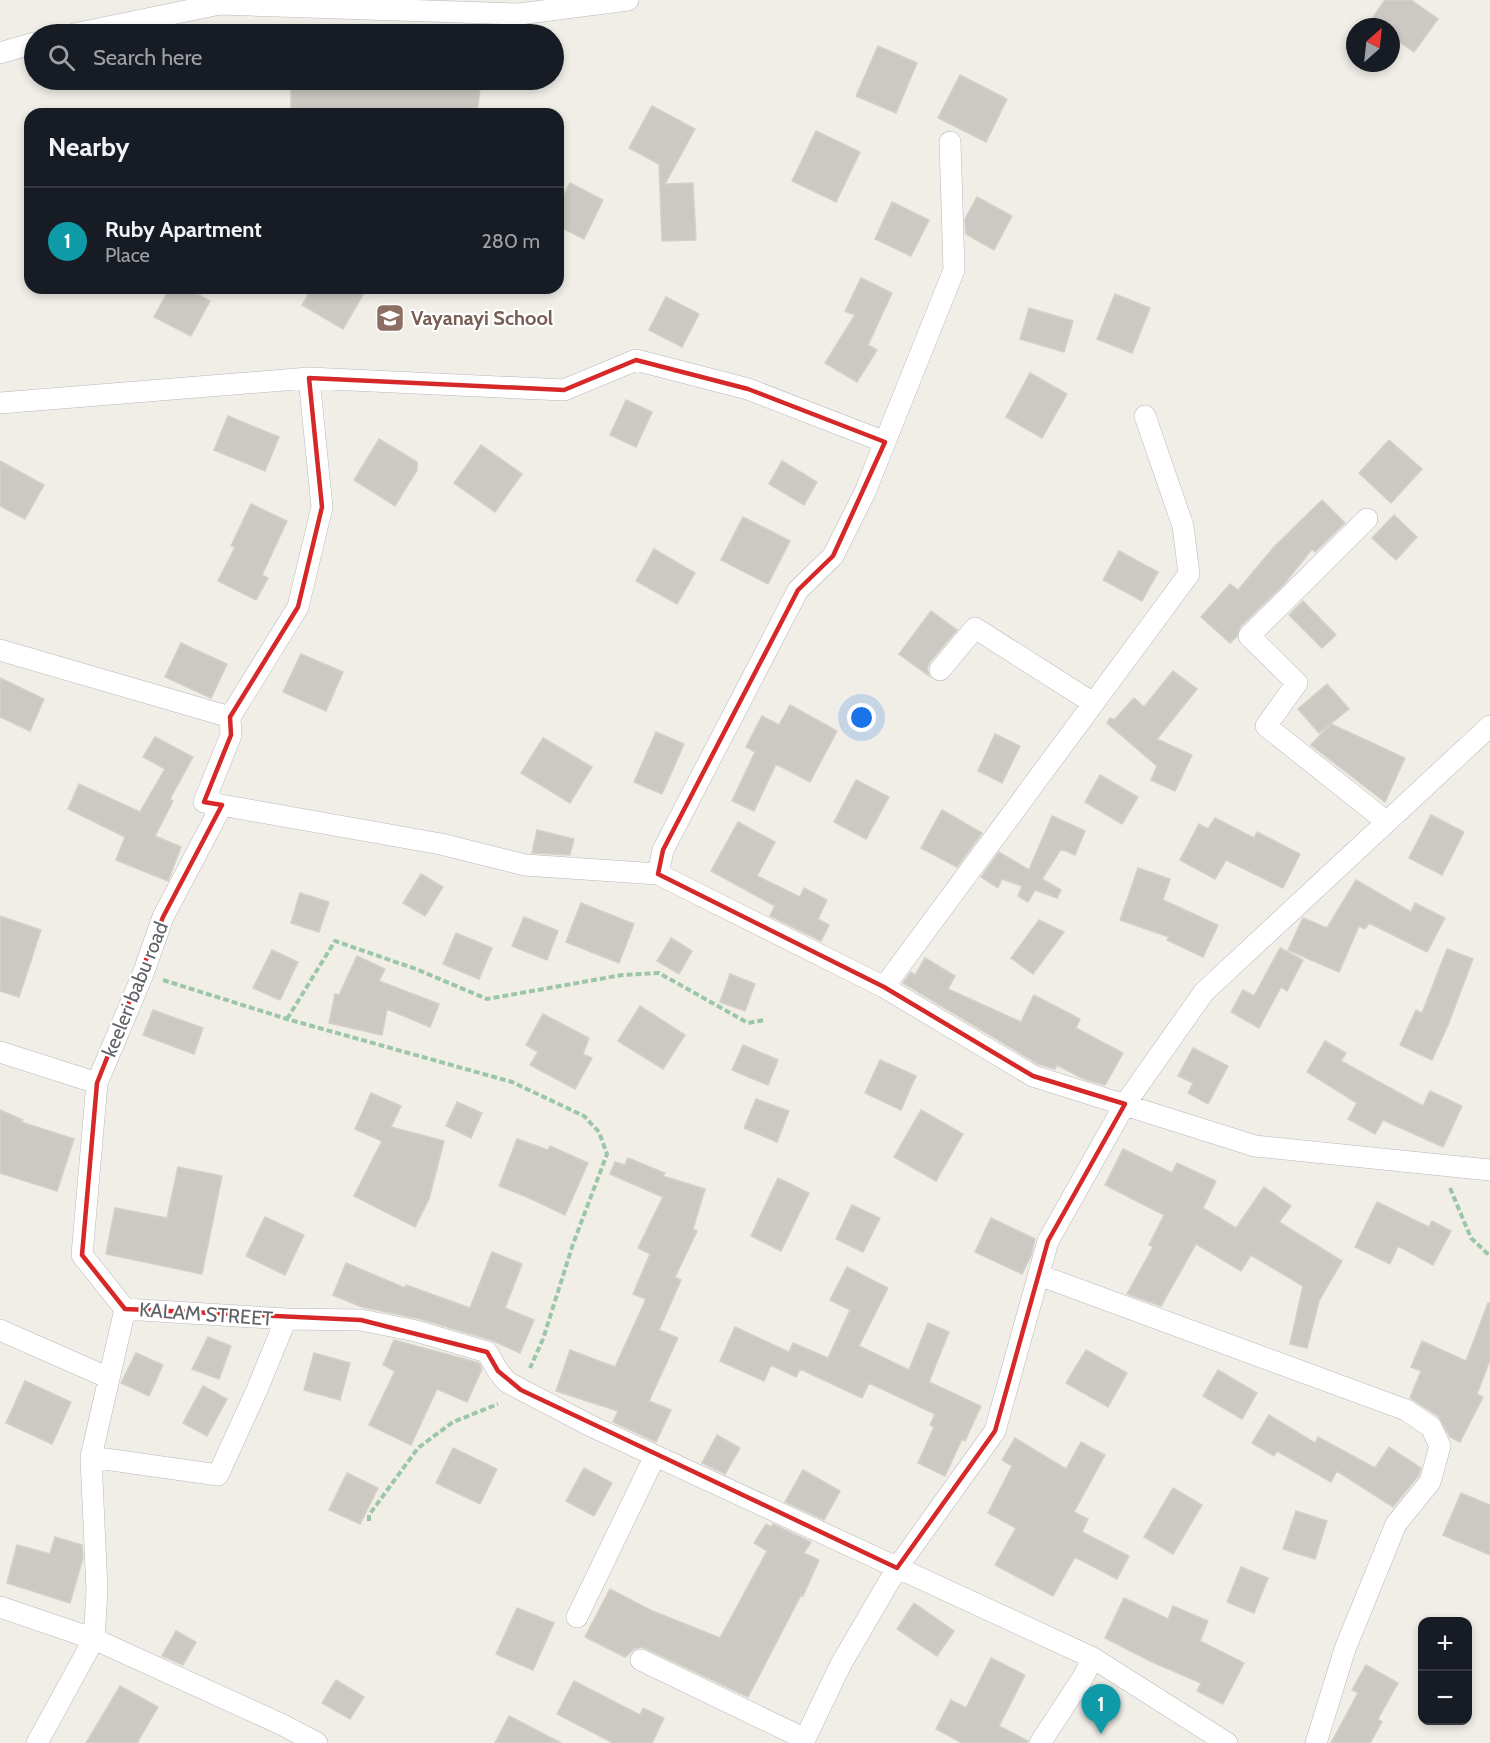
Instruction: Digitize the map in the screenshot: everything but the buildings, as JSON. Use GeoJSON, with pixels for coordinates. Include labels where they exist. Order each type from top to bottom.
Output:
{"type":"FeatureCollection","features":[{"type":"Feature","properties":{"kind":"street"},"geometry":{"type":"LineString","coordinates":[[120,24],[221,2],[519,14],[628,0]]}},
{"type":"Feature","properties":{"kind":"street"},"geometry":{"type":"LineString","coordinates":[[0,53],[24,46]]}},
{"type":"Feature","properties":{"kind":"street"},"geometry":{"type":"LineString","coordinates":[[658,874],[663,850],[798,590],[833,556],[865,492],[954,270],[950,142]]}},
{"type":"Feature","properties":{"kind":"street"},"geometry":{"type":"LineString","coordinates":[[0,403],[309,378],[564,390],[636,360],[748,389],[885,442]]}},
{"type":"Feature","properties":{"kind":"street"},"geometry":{"type":"LineString","coordinates":[[309,378],[322,507],[298,607],[230,717],[231,735],[204,802],[441,844],[525,865],[658,874],[884,987],[1033,1076],[1255,1146],[1490,1170]]}},
{"type":"Feature","properties":{"kind":"street"},"geometry":{"type":"LineString","coordinates":[[884,987],[1189,573],[1183,526],[1145,416]]}},
{"type":"Feature","properties":{"kind":"street"},"geometry":{"type":"LineString","coordinates":[[1367,519],[1249,636],[1297,682],[1266,726],[1387,822]]}},
{"type":"Feature","properties":{"kind":"street"},"geometry":{"type":"LineString","coordinates":[[940,670],[975,628],[1093,703]]}},
{"type":"Feature","properties":{"kind":"street"},"geometry":{"type":"LineString","coordinates":[[0,650],[230,717]]}},
{"type":"Feature","properties":{"kind":"street"},"geometry":{"type":"LineString","coordinates":[[641,1660],[804,1741],[841,1664],[897,1568],[995,1431],[1048,1241],[1125,1104],[1204,992],[1490,726]]}},
{"type":"Feature","properties":{"kind":"street","name":"keeleri babu road"},"geometry":{"type":"LineString","coordinates":[[126,1309],[82,1255],[97,1083],[163,917],[222,805]]}},
{"type":"Feature","properties":{"kind":"street"},"geometry":{"type":"LineString","coordinates":[[0,1052],[97,1083]]}},
{"type":"Feature","properties":{"kind":"street"},"geometry":{"type":"LineString","coordinates":[[1039,1275],[1406,1410],[1431,1427],[1440,1446],[1430,1482],[1396,1524],[1345,1649],[1316,1743]]}},
{"type":"Feature","properties":{"kind":"street"},"geometry":{"type":"LineString","coordinates":[[37,1743],[94,1639],[97,1591],[91,1457],[126,1309]]}},
{"type":"Feature","properties":{"kind":"street","name":"KALAM STREET"},"geometry":{"type":"LineString","coordinates":[[126,1309],[286,1319],[361,1320],[416,1331],[488,1352],[507,1382],[521,1390],[655,1456],[1093,1658],[1227,1743]]}},
{"type":"Feature","properties":{"kind":"street"},"geometry":{"type":"LineString","coordinates":[[91,1457],[218,1475],[286,1319]]}},
{"type":"Feature","properties":{"kind":"street"},"geometry":{"type":"LineString","coordinates":[[0,1330],[110,1378]]}},
{"type":"Feature","properties":{"kind":"street"},"geometry":{"type":"LineString","coordinates":[[577,1617],[655,1456]]}},
{"type":"Feature","properties":{"kind":"street"},"geometry":{"type":"LineString","coordinates":[[0,1607],[94,1639],[283,1725],[316,1743]]}},
{"type":"Feature","properties":{"kind":"street"},"geometry":{"type":"LineString","coordinates":[[1040,1743],[1093,1658]]}},
{"type":"Feature","properties":{"kind":"path"},"geometry":{"type":"LineString","coordinates":[[287,1019],[335,941],[416,969],[487,999],[622,975],[659,973],[748,1023],[764,1020]]}},
{"type":"Feature","properties":{"kind":"path"},"geometry":{"type":"LineString","coordinates":[[142,974],[287,1019],[512,1082],[584,1116],[599,1132],[607,1154],[573,1244],[543,1339],[520,1395],[453,1422],[418,1448],[369,1515],[369,1521]]}},
{"type":"Feature","properties":{"kind":"path"},"geometry":{"type":"LineString","coordinates":[[1441,1165],[1471,1238],[1490,1256]]}},
{"type":"Feature","properties":{"kind":"highlighted area"},"geometry":{"type":"Polygon","coordinates":[[[636,360],[748,389],[885,442],[833,556],[798,590],[663,850],[658,874],[884,987],[1033,1076],[1125,1104],[1048,1241],[995,1431],[897,1568],[521,1390],[498,1371],[487,1352],[361,1320],[125,1309],[82,1255],[97,1083],[163,917],[222,805],[204,802],[231,735],[230,717],[298,607],[322,507],[309,378],[564,390],[636,360]]]}},
{"type":"Feature","properties":{"kind":"place","name":"Vayanayi School"},"geometry":{"type":"Point","coordinates":[390,318]}},
{"type":"Feature","properties":{"kind":"place","name":"Ruby Apartment"},"geometry":{"type":"Point","coordinates":[1101,1734]}}]}
